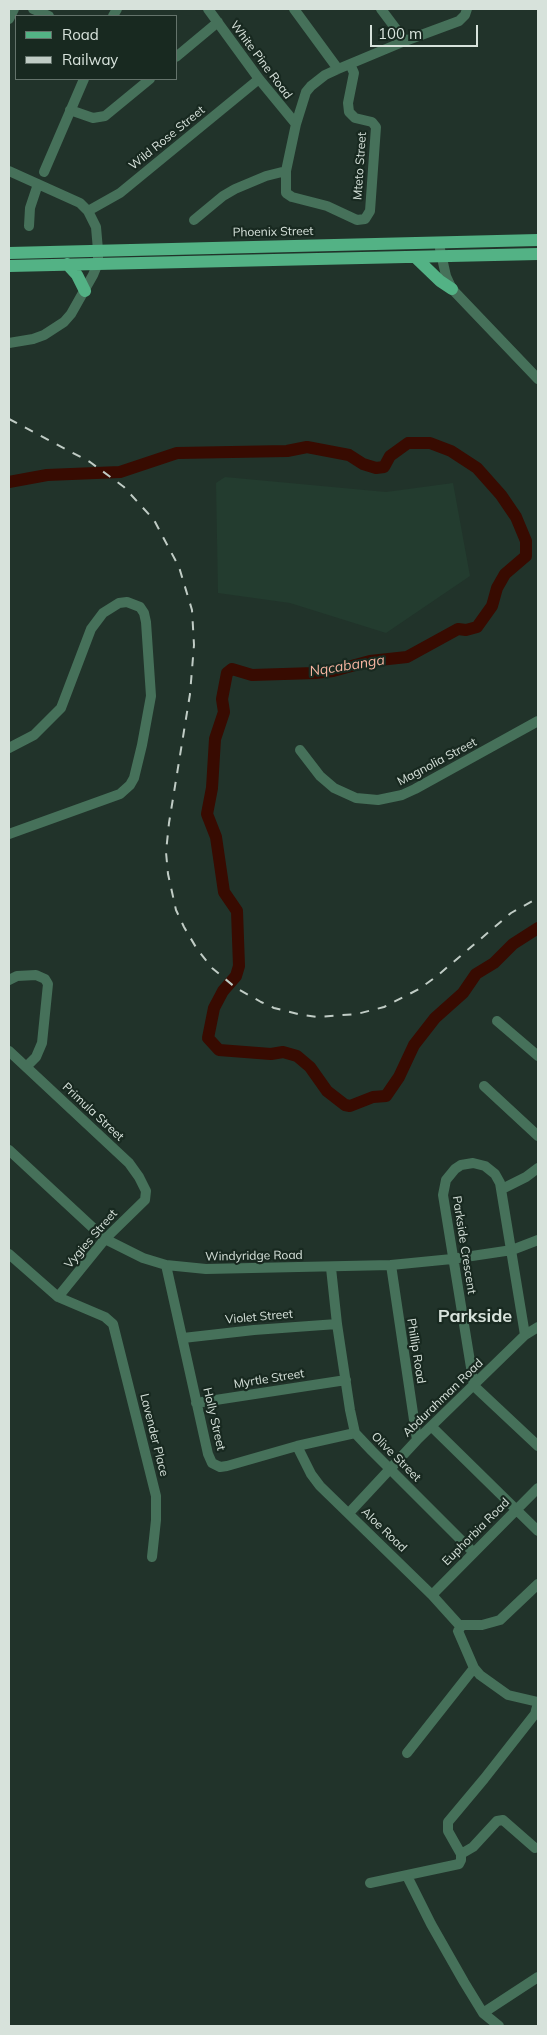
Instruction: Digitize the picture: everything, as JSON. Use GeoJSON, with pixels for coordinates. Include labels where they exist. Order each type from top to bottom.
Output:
{"type":"FeatureCollection","features":[{"type":"Feature","properties":{"kind":"main road","name":"Phoenix Street"},"geometry":{"type":"LineString","coordinates":[[9,266],[67,264],[98,256],[438,242],[538,240]]}},
{"type":"Feature","properties":{"kind":"main road","name":"Phoenix Street"},"geometry":{"type":"LineString","coordinates":[[9,253],[98,256],[415,257],[538,254]]}},
{"type":"Feature","properties":{"kind":"main road"},"geometry":{"type":"LineString","coordinates":[[415,257],[440,281],[452,289]]}},
{"type":"Feature","properties":{"kind":"main road"},"geometry":{"type":"LineString","coordinates":[[67,264],[77,275],[85,291]]}},
{"type":"Feature","properties":{"kind":"street"},"geometry":{"type":"LineString","coordinates":[[9,19],[14,9]]}},
{"type":"Feature","properties":{"kind":"street"},"geometry":{"type":"LineString","coordinates":[[33,9],[47,15]]}},
{"type":"Feature","properties":{"kind":"street","name":"White Pine Road"},"geometry":{"type":"LineString","coordinates":[[208,9],[259,79],[296,124]]}},
{"type":"Feature","properties":{"kind":"street"},"geometry":{"type":"LineString","coordinates":[[294,9],[338,68]]}},
{"type":"Feature","properties":{"kind":"street"},"geometry":{"type":"LineString","coordinates":[[381,9],[405,41]]}},
{"type":"Feature","properties":{"kind":"street"},"geometry":{"type":"LineString","coordinates":[[194,220],[223,196],[235,189],[266,176],[286,171],[296,124],[306,92],[325,75],[405,41],[459,21],[466,12]]}},
{"type":"Feature","properties":{"kind":"street"},"geometry":{"type":"LineString","coordinates":[[178,55],[218,22]]}},
{"type":"Feature","properties":{"kind":"street","name":"Mteto Street"},"geometry":{"type":"LineString","coordinates":[[286,171],[285,188],[288,195],[327,206],[357,220],[365,219],[370,211],[376,126],[372,122],[355,118],[349,112],[348,103],[354,73],[350,64]]}},
{"type":"Feature","properties":{"kind":"street","name":"Wild Rose Street"},"geometry":{"type":"LineString","coordinates":[[88,210],[120,193],[259,79]]}},
{"type":"Feature","properties":{"kind":"street"},"geometry":{"type":"LineString","coordinates":[[44,172],[84,80]]}},
{"type":"Feature","properties":{"kind":"street"},"geometry":{"type":"LineString","coordinates":[[70,110],[93,118],[104,116],[149,80]]}},
{"type":"Feature","properties":{"kind":"street"},"geometry":{"type":"LineString","coordinates":[[9,171],[72,198],[88,210],[96,227],[98,256],[85,291],[71,314],[55,329],[33,339],[9,343]]}},
{"type":"Feature","properties":{"kind":"street"},"geometry":{"type":"LineString","coordinates":[[29,226],[30,208],[38,184]]}},
{"type":"Feature","properties":{"kind":"street"},"geometry":{"type":"LineString","coordinates":[[438,242],[446,276],[452,289],[538,379]]}},
{"type":"Feature","properties":{"kind":"street"},"geometry":{"type":"LineString","coordinates":[[9,748],[34,735],[61,708],[91,629],[103,612],[114,605],[126,602],[140,607],[146,622],[151,696],[148,721],[134,778],[130,785],[120,794],[9,834]]}},
{"type":"Feature","properties":{"kind":"street","name":"Magnolia Street"},"geometry":{"type":"LineString","coordinates":[[300,750],[320,776],[334,788],[356,798],[378,800],[402,795],[538,721]]}},
{"type":"Feature","properties":{"kind":"street"},"geometry":{"type":"LineString","coordinates":[[9,980],[17,976],[36,975],[45,979],[48,984],[42,1044],[36,1057],[26,1066]]}},
{"type":"Feature","properties":{"kind":"street"},"geometry":{"type":"LineString","coordinates":[[498,1021],[538,1056]]}},
{"type":"Feature","properties":{"kind":"street","name":"Primula Street"},"geometry":{"type":"LineString","coordinates":[[9,1050],[129,1162],[146,1191],[145,1200]]}},
{"type":"Feature","properties":{"kind":"street"},"geometry":{"type":"LineString","coordinates":[[484,1086],[538,1136]]}},
{"type":"Feature","properties":{"kind":"street","name":"Windyridge Road"},"geometry":{"type":"LineString","coordinates":[[9,1150],[105,1239],[143,1258],[166,1265],[206,1269],[331,1268],[390,1265],[452,1259],[512,1250],[538,1240]]}},
{"type":"Feature","properties":{"kind":"street","name":"Parkside Crescent"},"geometry":{"type":"LineString","coordinates":[[474,1386],[443,1195],[443,1186],[450,1174],[461,1165],[473,1163],[486,1166],[495,1174],[502,1190],[525,1335]]}},
{"type":"Feature","properties":{"kind":"street"},"geometry":{"type":"LineString","coordinates":[[502,1190],[538,1168]]}},
{"type":"Feature","properties":{"kind":"street","name":"Vygies Street"},"geometry":{"type":"LineString","coordinates":[[58,1297],[105,1239],[145,1200]]}},
{"type":"Feature","properties":{"kind":"street"},"geometry":{"type":"LineString","coordinates":[[9,1254],[58,1297]]}},
{"type":"Feature","properties":{"kind":"street","name":"Holly Street"},"geometry":{"type":"LineString","coordinates":[[166,1265],[184,1338],[208,1454],[216,1466],[227,1466],[297,1446],[355,1433]]}},
{"type":"Feature","properties":{"kind":"street","name":"Phillip Road"},"geometry":{"type":"LineString","coordinates":[[390,1265],[417,1440]]}},
{"type":"Feature","properties":{"kind":"street","name":"Olive Street"},"geometry":{"type":"LineString","coordinates":[[331,1268],[337,1324],[355,1433],[473,1552]]}},
{"type":"Feature","properties":{"kind":"street","name":"Lavender Place"},"geometry":{"type":"LineString","coordinates":[[58,1297],[110,1320],[117,1340],[156,1496],[156,1520],[152,1558]]}},
{"type":"Feature","properties":{"kind":"street","name":"Violet Street"},"geometry":{"type":"LineString","coordinates":[[184,1338],[254,1330],[337,1324]]}},
{"type":"Feature","properties":{"kind":"street","name":"Abdurahman Road"},"geometry":{"type":"LineString","coordinates":[[348,1513],[417,1440],[525,1335],[538,1327]]}},
{"type":"Feature","properties":{"kind":"street","name":"Myrtle Street"},"geometry":{"type":"LineString","coordinates":[[196,1403],[346,1380]]}},
{"type":"Feature","properties":{"kind":"street"},"geometry":{"type":"LineString","coordinates":[[474,1386],[538,1446]]}},
{"type":"Feature","properties":{"kind":"street"},"geometry":{"type":"LineString","coordinates":[[432,1427],[538,1532]]}},
{"type":"Feature","properties":{"kind":"street","name":"Aloe Road"},"geometry":{"type":"LineString","coordinates":[[297,1446],[311,1474],[320,1486],[432,1595],[459,1629],[474,1668]]}},
{"type":"Feature","properties":{"kind":"street","name":"Euphorbia Road"},"geometry":{"type":"LineString","coordinates":[[432,1595],[538,1488]]}},
{"type":"Feature","properties":{"kind":"street"},"geometry":{"type":"LineString","coordinates":[[459,1629],[500,1620],[538,1584]]}},
{"type":"Feature","properties":{"kind":"street"},"geometry":{"type":"LineString","coordinates":[[370,1883],[459,1864],[461,1854],[448,1831],[448,1822],[534,1714],[538,1702],[504,1693],[490,1684],[474,1668],[407,1753]]}},
{"type":"Feature","properties":{"kind":"street"},"geometry":{"type":"LineString","coordinates":[[461,1854],[473,1847],[497,1821],[503,1820],[535,1848]]}},
{"type":"Feature","properties":{"kind":"street"},"geometry":{"type":"LineString","coordinates":[[407,1876],[431,1924],[483,2013],[499,2026]]}},
{"type":"Feature","properties":{"kind":"street"},"geometry":{"type":"LineString","coordinates":[[483,2013],[538,1977]]}},
{"type":"Feature","properties":{"kind":"shaded area"},"geometry":{"type":"Polygon","coordinates":[[[225,477],[386,492],[453,483],[470,576],[386,633],[290,603],[218,593],[216,483],[225,477]]]}},
{"type":"Feature","properties":{"kind":"waterway","name":"Nqcabanga"},"geometry":{"type":"LineString","coordinates":[[9,482],[47,475],[120,472],[177,453],[287,451],[307,447],[349,455],[363,464],[376,468],[384,467],[390,456],[408,443],[430,443],[451,451],[477,468],[501,495],[516,517],[526,541],[526,556],[505,574],[497,588],[492,606],[477,627],[466,630],[458,629],[407,657],[370,661],[333,671],[252,675],[232,669],[227,673],[222,699],[224,712],[215,739],[212,788],[207,814],[216,837],[224,892],[237,911],[239,966],[236,976],[223,991],[214,1008],[208,1038],[219,1050],[271,1054],[283,1052],[297,1056],[310,1067],[327,1091],[345,1105],[350,1106],[373,1097],[386,1096],[399,1077],[414,1045],[435,1018],[463,993],[476,974],[494,963],[513,944],[538,928]]}},
{"type":"Feature","properties":{"kind":"railway"},"geometry":{"type":"LineString","coordinates":[[9,419],[90,462],[124,487],[154,520],[179,567],[192,610],[194,645],[190,694],[166,852],[168,874],[176,910],[197,949],[212,968],[236,988],[274,1008],[318,1017],[357,1014],[384,1007],[419,989],[511,913],[538,898]]}},
{"type":"Feature","properties":{"kind":"district","name":"Parkside"},"geometry":{"type":"Point","coordinates":[475,1317]}}]}
